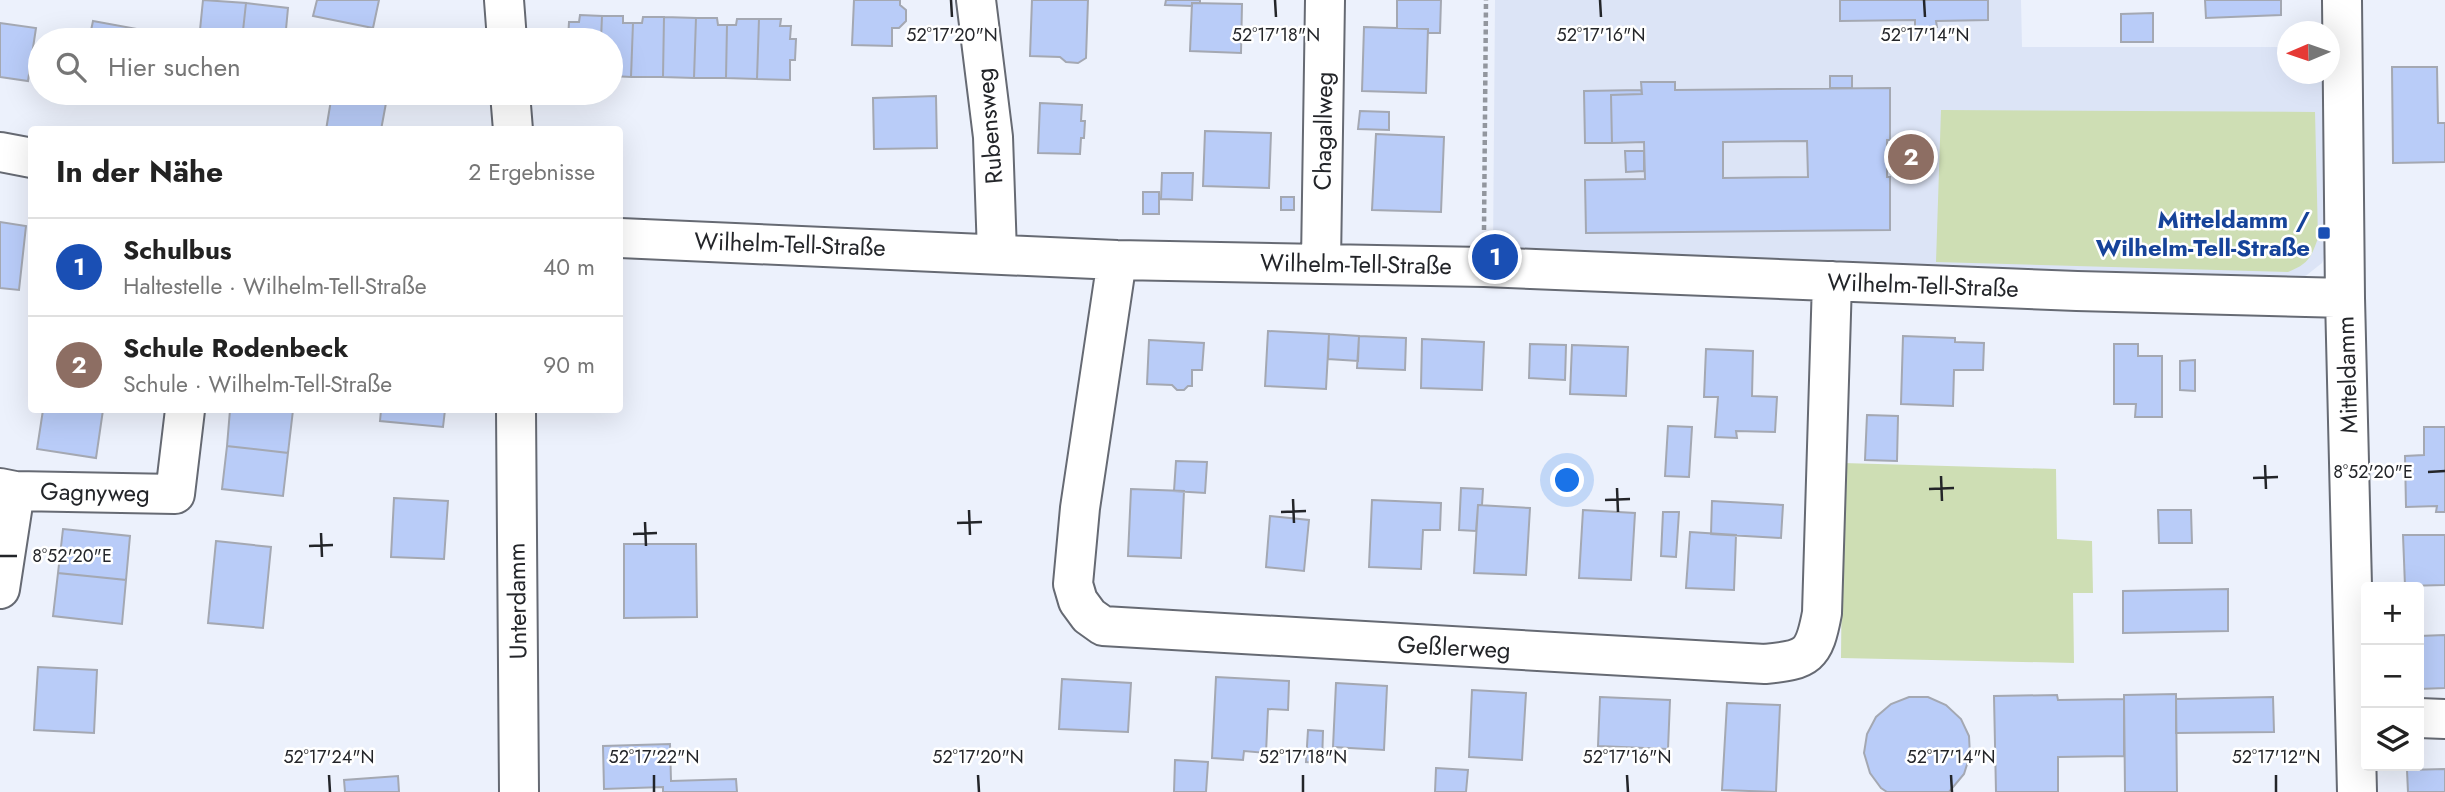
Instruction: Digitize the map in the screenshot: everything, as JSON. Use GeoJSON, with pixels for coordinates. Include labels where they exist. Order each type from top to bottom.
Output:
{"type":"FeatureCollection","features":[{"type":"Feature","properties":{"kind":"street"},"geometry":{"type":"LineString","coordinates":[[504,0],[506,28]]}},
{"type":"Feature","properties":{"kind":"street","name":"Rubensweg"},"geometry":{"type":"LineString","coordinates":[[976,0],[993,137],[997,253]]}},
{"type":"Feature","properties":{"kind":"street","name":"Chagallweg"},"geometry":{"type":"LineString","coordinates":[[1321,262],[1325,0]]}},
{"type":"Feature","properties":{"kind":"street","name":"Mitteldamm"},"geometry":{"type":"LineString","coordinates":[[2342,0],[2345,298],[2361,716],[2357,792]]}},
{"type":"Feature","properties":{"kind":"street"},"geometry":{"type":"LineString","coordinates":[[511,105],[513,126]]}},
{"type":"Feature","properties":{"kind":"street"},"geometry":{"type":"LineString","coordinates":[[0,152],[28,157]]}},
{"type":"Feature","properties":{"kind":"street","name":"Wilhelm-Tell-Straße"},"geometry":{"type":"LineString","coordinates":[[623,237],[1116,260],[1484,267],[2077,291],[2345,298]]}},
{"type":"Feature","properties":{"kind":"street","name":"Geßlerweg"},"geometry":{"type":"LineString","coordinates":[[1116,260],[1080,508],[1073,584],[1078,601],[1089,616],[1103,626],[1765,664],[1796,661],[1808,653],[1818,636],[1822,613],[1832,281]]}},
{"type":"Feature","properties":{"kind":"street","name":"Gagnyweg"},"geometry":{"type":"LineString","coordinates":[[0,589],[8,489],[175,494],[185,413]]}},
{"type":"Feature","properties":{"kind":"street","name":"Unterdamm"},"geometry":{"type":"LineString","coordinates":[[516,413],[519,792]]}},
{"type":"Feature","properties":{"kind":"street"},"geometry":{"type":"LineString","coordinates":[[2424,718],[2445,719]]}},
{"type":"Feature","properties":{"kind":"path"},"geometry":{"type":"LineString","coordinates":[[1484,267],[1486,0]]}},
{"type":"Feature","properties":{"kind":"shaded area"},"geometry":{"type":"Polygon","coordinates":[[[1495,0],[2021,0],[2022,47],[2277,47],[2277,84],[2327,84],[2331,240],[2322,263],[2303,278],[2284,283],[1493,255],[1495,0]]]}},
{"type":"Feature","properties":{"kind":"green space"},"geometry":{"type":"Polygon","coordinates":[[[1941,110],[2315,112],[2318,238],[2308,259],[2288,272],[1936,262],[1941,110]]]}},
{"type":"Feature","properties":{"kind":"green space"},"geometry":{"type":"Polygon","coordinates":[[[1843,463],[2056,469],[2057,539],[2092,541],[2093,593],[2073,593],[2074,663],[1841,658],[1843,463]]]}},
{"type":"Feature","properties":{"kind":"building"},"geometry":{"type":"Polygon","coordinates":[[[203,0],[246,3],[243,28],[200,28],[203,0]]]}},
{"type":"Feature","properties":{"kind":"building"},"geometry":{"type":"Polygon","coordinates":[[[317,0],[379,0],[373,28],[313,16],[317,0]]]}},
{"type":"Feature","properties":{"kind":"building"},"geometry":{"type":"Polygon","coordinates":[[[854,0],[900,0],[900,5],[906,10],[906,21],[899,28],[892,28],[892,46],[852,45],[854,0]]]}},
{"type":"Feature","properties":{"kind":"building"},"geometry":{"type":"Polygon","coordinates":[[[1032,0],[1088,0],[1086,58],[1078,63],[1066,62],[1060,57],[1030,56],[1032,0]]]}},
{"type":"Feature","properties":{"kind":"building"},"geometry":{"type":"Polygon","coordinates":[[[1166,0],[1200,0],[1200,3],[1192,3],[1192,6],[1165,5],[1166,0]]]}},
{"type":"Feature","properties":{"kind":"building"},"geometry":{"type":"Polygon","coordinates":[[[1397,0],[1441,0],[1440,33],[1428,33],[1428,29],[1397,29],[1397,0]]]}},
{"type":"Feature","properties":{"kind":"building"},"geometry":{"type":"Polygon","coordinates":[[[1840,0],[1988,0],[1988,20],[1936,21],[1937,27],[1915,27],[1915,20],[1840,21],[1840,0]]]}},
{"type":"Feature","properties":{"kind":"building"},"geometry":{"type":"Polygon","coordinates":[[[2205,0],[2281,0],[2281,15],[2206,18],[2205,0]]]}},
{"type":"Feature","properties":{"kind":"building"},"geometry":{"type":"Polygon","coordinates":[[[246,3],[288,8],[286,28],[243,28],[246,3]]]}},
{"type":"Feature","properties":{"kind":"building"},"geometry":{"type":"Polygon","coordinates":[[[1192,3],[1242,4],[1241,53],[1190,51],[1192,3]]]}},
{"type":"Feature","properties":{"kind":"building"},"geometry":{"type":"Polygon","coordinates":[[[2153,13],[2153,42],[2121,42],[2121,14],[2153,13]]]}},
{"type":"Feature","properties":{"kind":"building"},"geometry":{"type":"Polygon","coordinates":[[[580,15],[602,16],[602,28],[569,28],[569,22],[579,22],[580,15]]]}},
{"type":"Feature","properties":{"kind":"building"},"geometry":{"type":"Polygon","coordinates":[[[602,16],[623,16],[623,23],[633,23],[631,77],[623,77],[623,28],[602,28],[602,16]]]}},
{"type":"Feature","properties":{"kind":"building"},"geometry":{"type":"Polygon","coordinates":[[[643,17],[664,17],[663,77],[631,77],[633,23],[642,23],[643,17]]]}},
{"type":"Feature","properties":{"kind":"building"},"geometry":{"type":"Polygon","coordinates":[[[664,17],[696,18],[694,78],[663,77],[664,17]]]}},
{"type":"Feature","properties":{"kind":"building"},"geometry":{"type":"Polygon","coordinates":[[[696,18],[717,18],[718,25],[727,25],[726,78],[694,78],[696,18]]]}},
{"type":"Feature","properties":{"kind":"building"},"geometry":{"type":"Polygon","coordinates":[[[737,19],[759,19],[757,79],[726,78],[727,25],[736,25],[737,19]]]}},
{"type":"Feature","properties":{"kind":"building"},"geometry":{"type":"Polygon","coordinates":[[[759,19],[781,19],[780,26],[791,26],[790,39],[796,39],[795,60],[790,60],[790,80],[757,79],[759,19]]]}},
{"type":"Feature","properties":{"kind":"building"},"geometry":{"type":"Polygon","coordinates":[[[93,21],[132,28],[92,28],[93,21]]]}},
{"type":"Feature","properties":{"kind":"building"},"geometry":{"type":"Polygon","coordinates":[[[0,23],[36,28],[28,28],[28,81],[0,77],[0,23]]]}},
{"type":"Feature","properties":{"kind":"building"},"geometry":{"type":"Polygon","coordinates":[[[1364,27],[1428,29],[1426,93],[1362,91],[1364,27]]]}},
{"type":"Feature","properties":{"kind":"building"},"geometry":{"type":"Polygon","coordinates":[[[2392,67],[2437,67],[2438,123],[2445,123],[2445,162],[2393,163],[2392,67]]]}},
{"type":"Feature","properties":{"kind":"building"},"geometry":{"type":"Polygon","coordinates":[[[1830,76],[1852,76],[1852,88],[1830,88],[1830,76]]]}},
{"type":"Feature","properties":{"kind":"building"},"geometry":{"type":"Polygon","coordinates":[[[1641,82],[1675,82],[1675,90],[1890,88],[1887,177],[1890,177],[1890,230],[1586,233],[1585,180],[1645,179],[1644,142],[1612,143],[1611,95],[1642,94],[1641,82]],[[1807,141],[1723,142],[1723,178],[1808,177],[1807,141]]]}},
{"type":"Feature","properties":{"kind":"building"},"geometry":{"type":"Polygon","coordinates":[[[1641,90],[1642,94],[1611,95],[1612,143],[1585,143],[1584,91],[1641,90]]]}},
{"type":"Feature","properties":{"kind":"building"},"geometry":{"type":"Polygon","coordinates":[[[936,96],[937,148],[874,149],[873,98],[936,96]]]}},
{"type":"Feature","properties":{"kind":"building"},"geometry":{"type":"Polygon","coordinates":[[[1040,103],[1082,105],[1081,121],[1085,121],[1080,154],[1038,153],[1040,103]]]}},
{"type":"Feature","properties":{"kind":"building"},"geometry":{"type":"Polygon","coordinates":[[[330,105],[386,105],[382,126],[327,126],[330,105]]]}},
{"type":"Feature","properties":{"kind":"building"},"geometry":{"type":"Polygon","coordinates":[[[1360,111],[1389,112],[1389,130],[1358,129],[1360,111]]]}},
{"type":"Feature","properties":{"kind":"building"},"geometry":{"type":"Polygon","coordinates":[[[1205,131],[1271,133],[1269,188],[1203,186],[1205,131]]]}},
{"type":"Feature","properties":{"kind":"building"},"geometry":{"type":"Polygon","coordinates":[[[1376,134],[1444,137],[1441,212],[1372,210],[1376,134]]]}},
{"type":"Feature","properties":{"kind":"building"},"geometry":{"type":"Polygon","coordinates":[[[1625,151],[1644,151],[1644,171],[1626,172],[1625,151]]]}},
{"type":"Feature","properties":{"kind":"building"},"geometry":{"type":"Polygon","coordinates":[[[1162,173],[1193,173],[1192,200],[1161,199],[1162,173]]]}},
{"type":"Feature","properties":{"kind":"building"},"geometry":{"type":"Polygon","coordinates":[[[1143,192],[1159,192],[1159,214],[1143,214],[1143,192]]]}},
{"type":"Feature","properties":{"kind":"building"},"geometry":{"type":"Polygon","coordinates":[[[1281,197],[1294,197],[1294,210],[1281,210],[1281,197]]]}},
{"type":"Feature","properties":{"kind":"building"},"geometry":{"type":"Polygon","coordinates":[[[0,222],[26,226],[19,290],[0,288],[0,222]]]}},
{"type":"Feature","properties":{"kind":"building"},"geometry":{"type":"Polygon","coordinates":[[[1268,331],[1329,334],[1326,389],[1265,386],[1268,331]]]}},
{"type":"Feature","properties":{"kind":"building"},"geometry":{"type":"Polygon","coordinates":[[[1329,334],[1359,336],[1358,361],[1328,359],[1329,334]]]}},
{"type":"Feature","properties":{"kind":"building"},"geometry":{"type":"Polygon","coordinates":[[[1359,336],[1406,338],[1405,370],[1357,368],[1359,336]]]}},
{"type":"Feature","properties":{"kind":"building"},"geometry":{"type":"Polygon","coordinates":[[[1903,336],[1955,338],[1955,342],[1984,343],[1983,370],[1954,370],[1953,406],[1901,404],[1903,336]]]}},
{"type":"Feature","properties":{"kind":"building"},"geometry":{"type":"Polygon","coordinates":[[[1422,339],[1484,342],[1482,390],[1421,388],[1422,339]]]}},
{"type":"Feature","properties":{"kind":"building"},"geometry":{"type":"Polygon","coordinates":[[[1149,340],[1204,343],[1202,370],[1192,370],[1192,386],[1177,390],[1172,385],[1147,384],[1149,340]]]}},
{"type":"Feature","properties":{"kind":"building"},"geometry":{"type":"Polygon","coordinates":[[[1530,344],[1566,345],[1565,380],[1529,378],[1530,344]]]}},
{"type":"Feature","properties":{"kind":"building"},"geometry":{"type":"Polygon","coordinates":[[[2114,344],[2138,344],[2138,356],[2162,356],[2162,417],[2135,417],[2136,404],[2114,404],[2114,344]]]}},
{"type":"Feature","properties":{"kind":"building"},"geometry":{"type":"Polygon","coordinates":[[[1572,345],[1628,347],[1626,396],[1570,394],[1572,345]]]}},
{"type":"Feature","properties":{"kind":"building"},"geometry":{"type":"Polygon","coordinates":[[[1706,349],[1753,351],[1752,396],[1777,397],[1775,432],[1736,431],[1737,438],[1715,437],[1718,397],[1704,397],[1706,349]]]}},
{"type":"Feature","properties":{"kind":"building"},"geometry":{"type":"Polygon","coordinates":[[[2195,360],[2195,391],[2180,390],[2180,361],[2195,360]]]}},
{"type":"Feature","properties":{"kind":"building"},"geometry":{"type":"Polygon","coordinates":[[[43,413],[103,413],[96,458],[37,449],[43,413]]]}},
{"type":"Feature","properties":{"kind":"building"},"geometry":{"type":"Polygon","coordinates":[[[230,413],[293,413],[288,453],[227,446],[230,413]]]}},
{"type":"Feature","properties":{"kind":"building"},"geometry":{"type":"Polygon","coordinates":[[[381,413],[445,413],[443,427],[380,421],[381,413]]]}},
{"type":"Feature","properties":{"kind":"building"},"geometry":{"type":"Polygon","coordinates":[[[1867,415],[1898,416],[1897,461],[1865,460],[1867,415]]]}},
{"type":"Feature","properties":{"kind":"building"},"geometry":{"type":"Polygon","coordinates":[[[1668,426],[1692,427],[1689,477],[1665,476],[1668,426]]]}},
{"type":"Feature","properties":{"kind":"building"},"geometry":{"type":"Polygon","coordinates":[[[2424,427],[2445,427],[2445,512],[2436,512],[2437,506],[2406,507],[2405,456],[2424,455],[2424,427]]]}},
{"type":"Feature","properties":{"kind":"building"},"geometry":{"type":"Polygon","coordinates":[[[227,446],[288,453],[283,496],[222,489],[227,446]]]}},
{"type":"Feature","properties":{"kind":"building"},"geometry":{"type":"Polygon","coordinates":[[[1176,461],[1207,462],[1205,493],[1174,491],[1176,461]]]}},
{"type":"Feature","properties":{"kind":"building"},"geometry":{"type":"Polygon","coordinates":[[[1461,488],[1483,489],[1482,505],[1478,505],[1476,531],[1459,530],[1461,488]]]}},
{"type":"Feature","properties":{"kind":"building"},"geometry":{"type":"Polygon","coordinates":[[[1131,489],[1184,491],[1181,558],[1128,556],[1131,489]]]}},
{"type":"Feature","properties":{"kind":"building"},"geometry":{"type":"Polygon","coordinates":[[[394,498],[448,501],[444,559],[391,557],[394,498]]]}},
{"type":"Feature","properties":{"kind":"building"},"geometry":{"type":"Polygon","coordinates":[[[1372,500],[1441,503],[1440,530],[1423,530],[1421,569],[1369,567],[1372,500]]]}},
{"type":"Feature","properties":{"kind":"building"},"geometry":{"type":"Polygon","coordinates":[[[1712,501],[1783,505],[1781,538],[1711,534],[1712,501]]]}},
{"type":"Feature","properties":{"kind":"building"},"geometry":{"type":"Polygon","coordinates":[[[1478,505],[1530,508],[1526,575],[1474,573],[1478,505]]]}},
{"type":"Feature","properties":{"kind":"building"},"geometry":{"type":"Polygon","coordinates":[[[1583,510],[1635,513],[1631,580],[1579,578],[1583,510]]]}},
{"type":"Feature","properties":{"kind":"building"},"geometry":{"type":"Polygon","coordinates":[[[2158,510],[2191,510],[2192,543],[2159,543],[2158,510]]]}},
{"type":"Feature","properties":{"kind":"building"},"geometry":{"type":"Polygon","coordinates":[[[1663,512],[1679,512],[1676,557],[1661,556],[1663,512]]]}},
{"type":"Feature","properties":{"kind":"building"},"geometry":{"type":"Polygon","coordinates":[[[1270,516],[1309,520],[1304,571],[1266,567],[1270,516]]]}},
{"type":"Feature","properties":{"kind":"building"},"geometry":{"type":"Polygon","coordinates":[[[63,529],[130,536],[126,580],[58,573],[63,529]]]}},
{"type":"Feature","properties":{"kind":"building"},"geometry":{"type":"Polygon","coordinates":[[[1690,532],[1736,535],[1734,590],[1686,588],[1690,532]]]}},
{"type":"Feature","properties":{"kind":"building"},"geometry":{"type":"Polygon","coordinates":[[[2403,535],[2445,535],[2445,585],[2405,582],[2403,535]]]}},
{"type":"Feature","properties":{"kind":"building"},"geometry":{"type":"Polygon","coordinates":[[[216,541],[271,547],[263,628],[208,623],[216,541]]]}},
{"type":"Feature","properties":{"kind":"building"},"geometry":{"type":"Polygon","coordinates":[[[624,544],[696,544],[697,617],[624,618],[624,544]]]}},
{"type":"Feature","properties":{"kind":"building"},"geometry":{"type":"Polygon","coordinates":[[[58,573],[126,580],[122,624],[53,616],[58,573]]]}},
{"type":"Feature","properties":{"kind":"building"},"geometry":{"type":"Polygon","coordinates":[[[2228,589],[2228,631],[2123,633],[2123,591],[2228,589]]]}},
{"type":"Feature","properties":{"kind":"building"},"geometry":{"type":"Polygon","coordinates":[[[2445,635],[2445,688],[2424,689],[2424,636],[2445,635]]]}},
{"type":"Feature","properties":{"kind":"building"},"geometry":{"type":"Polygon","coordinates":[[[38,667],[97,670],[94,733],[34,730],[38,667]]]}},
{"type":"Feature","properties":{"kind":"building"},"geometry":{"type":"Polygon","coordinates":[[[1216,677],[1289,681],[1288,710],[1268,709],[1266,753],[1244,751],[1243,760],[1212,758],[1216,677]]]}},
{"type":"Feature","properties":{"kind":"building"},"geometry":{"type":"Polygon","coordinates":[[[1062,679],[1131,683],[1128,732],[1059,729],[1062,679]]]}},
{"type":"Feature","properties":{"kind":"building"},"geometry":{"type":"Polygon","coordinates":[[[1336,683],[1387,686],[1384,750],[1333,747],[1336,683]]]}},
{"type":"Feature","properties":{"kind":"building"},"geometry":{"type":"Polygon","coordinates":[[[1472,690],[1526,693],[1522,760],[1469,757],[1472,690]]]}},
{"type":"Feature","properties":{"kind":"building"},"geometry":{"type":"Polygon","coordinates":[[[2176,694],[2177,792],[2125,792],[2124,695],[2176,694]]]}},
{"type":"Feature","properties":{"kind":"building"},"geometry":{"type":"Polygon","coordinates":[[[2057,695],[2058,700],[2124,699],[2124,756],[2058,757],[2058,792],[1996,792],[1994,696],[2057,695]]]}},
{"type":"Feature","properties":{"kind":"building"},"geometry":{"type":"Polygon","coordinates":[[[1600,697],[1670,700],[1668,749],[1598,746],[1600,697]]]}},
{"type":"Feature","properties":{"kind":"building"},"geometry":{"type":"Polygon","coordinates":[[[1909,697],[1928,697],[1946,705],[1961,719],[1969,736],[1970,755],[1964,774],[1949,792],[1887,792],[1870,773],[1864,753],[1867,734],[1876,717],[1891,704],[1909,697]]]}},
{"type":"Feature","properties":{"kind":"building"},"geometry":{"type":"Polygon","coordinates":[[[2273,697],[2274,732],[2176,733],[2176,699],[2273,697]]]}},
{"type":"Feature","properties":{"kind":"building"},"geometry":{"type":"Polygon","coordinates":[[[1727,703],[1780,705],[1776,792],[1722,790],[1727,703]]]}},
{"type":"Feature","properties":{"kind":"building"},"geometry":{"type":"Polygon","coordinates":[[[1308,730],[1323,731],[1322,763],[1306,762],[1308,730]]]}},
{"type":"Feature","properties":{"kind":"building"},"geometry":{"type":"Polygon","coordinates":[[[670,744],[671,781],[736,779],[737,792],[663,792],[663,787],[604,789],[603,746],[670,744]]]}},
{"type":"Feature","properties":{"kind":"building"},"geometry":{"type":"Polygon","coordinates":[[[1175,760],[1208,762],[1206,792],[1174,792],[1175,760]]]}},
{"type":"Feature","properties":{"kind":"building"},"geometry":{"type":"Polygon","coordinates":[[[1436,768],[1468,770],[1466,792],[1435,792],[1436,768]]]}},
{"type":"Feature","properties":{"kind":"building"},"geometry":{"type":"Polygon","coordinates":[[[2445,769],[2445,792],[2408,792],[2407,771],[2445,769]]]}},
{"type":"Feature","properties":{"kind":"building"},"geometry":{"type":"Polygon","coordinates":[[[398,776],[399,792],[345,792],[344,780],[398,776]]]}},
{"type":"Feature","properties":{"kind":"place","name":"Schule Rodenbeck"},"geometry":{"type":"Point","coordinates":[1911,157]}},
{"type":"Feature","properties":{"kind":"place","name":"Mitteldamm / Wilhelm-Tell-Straße"},"geometry":{"type":"Point","coordinates":[2324,233]}},
{"type":"Feature","properties":{"kind":"place","name":"Schulbus"},"geometry":{"type":"Point","coordinates":[1495,257]}}]}
